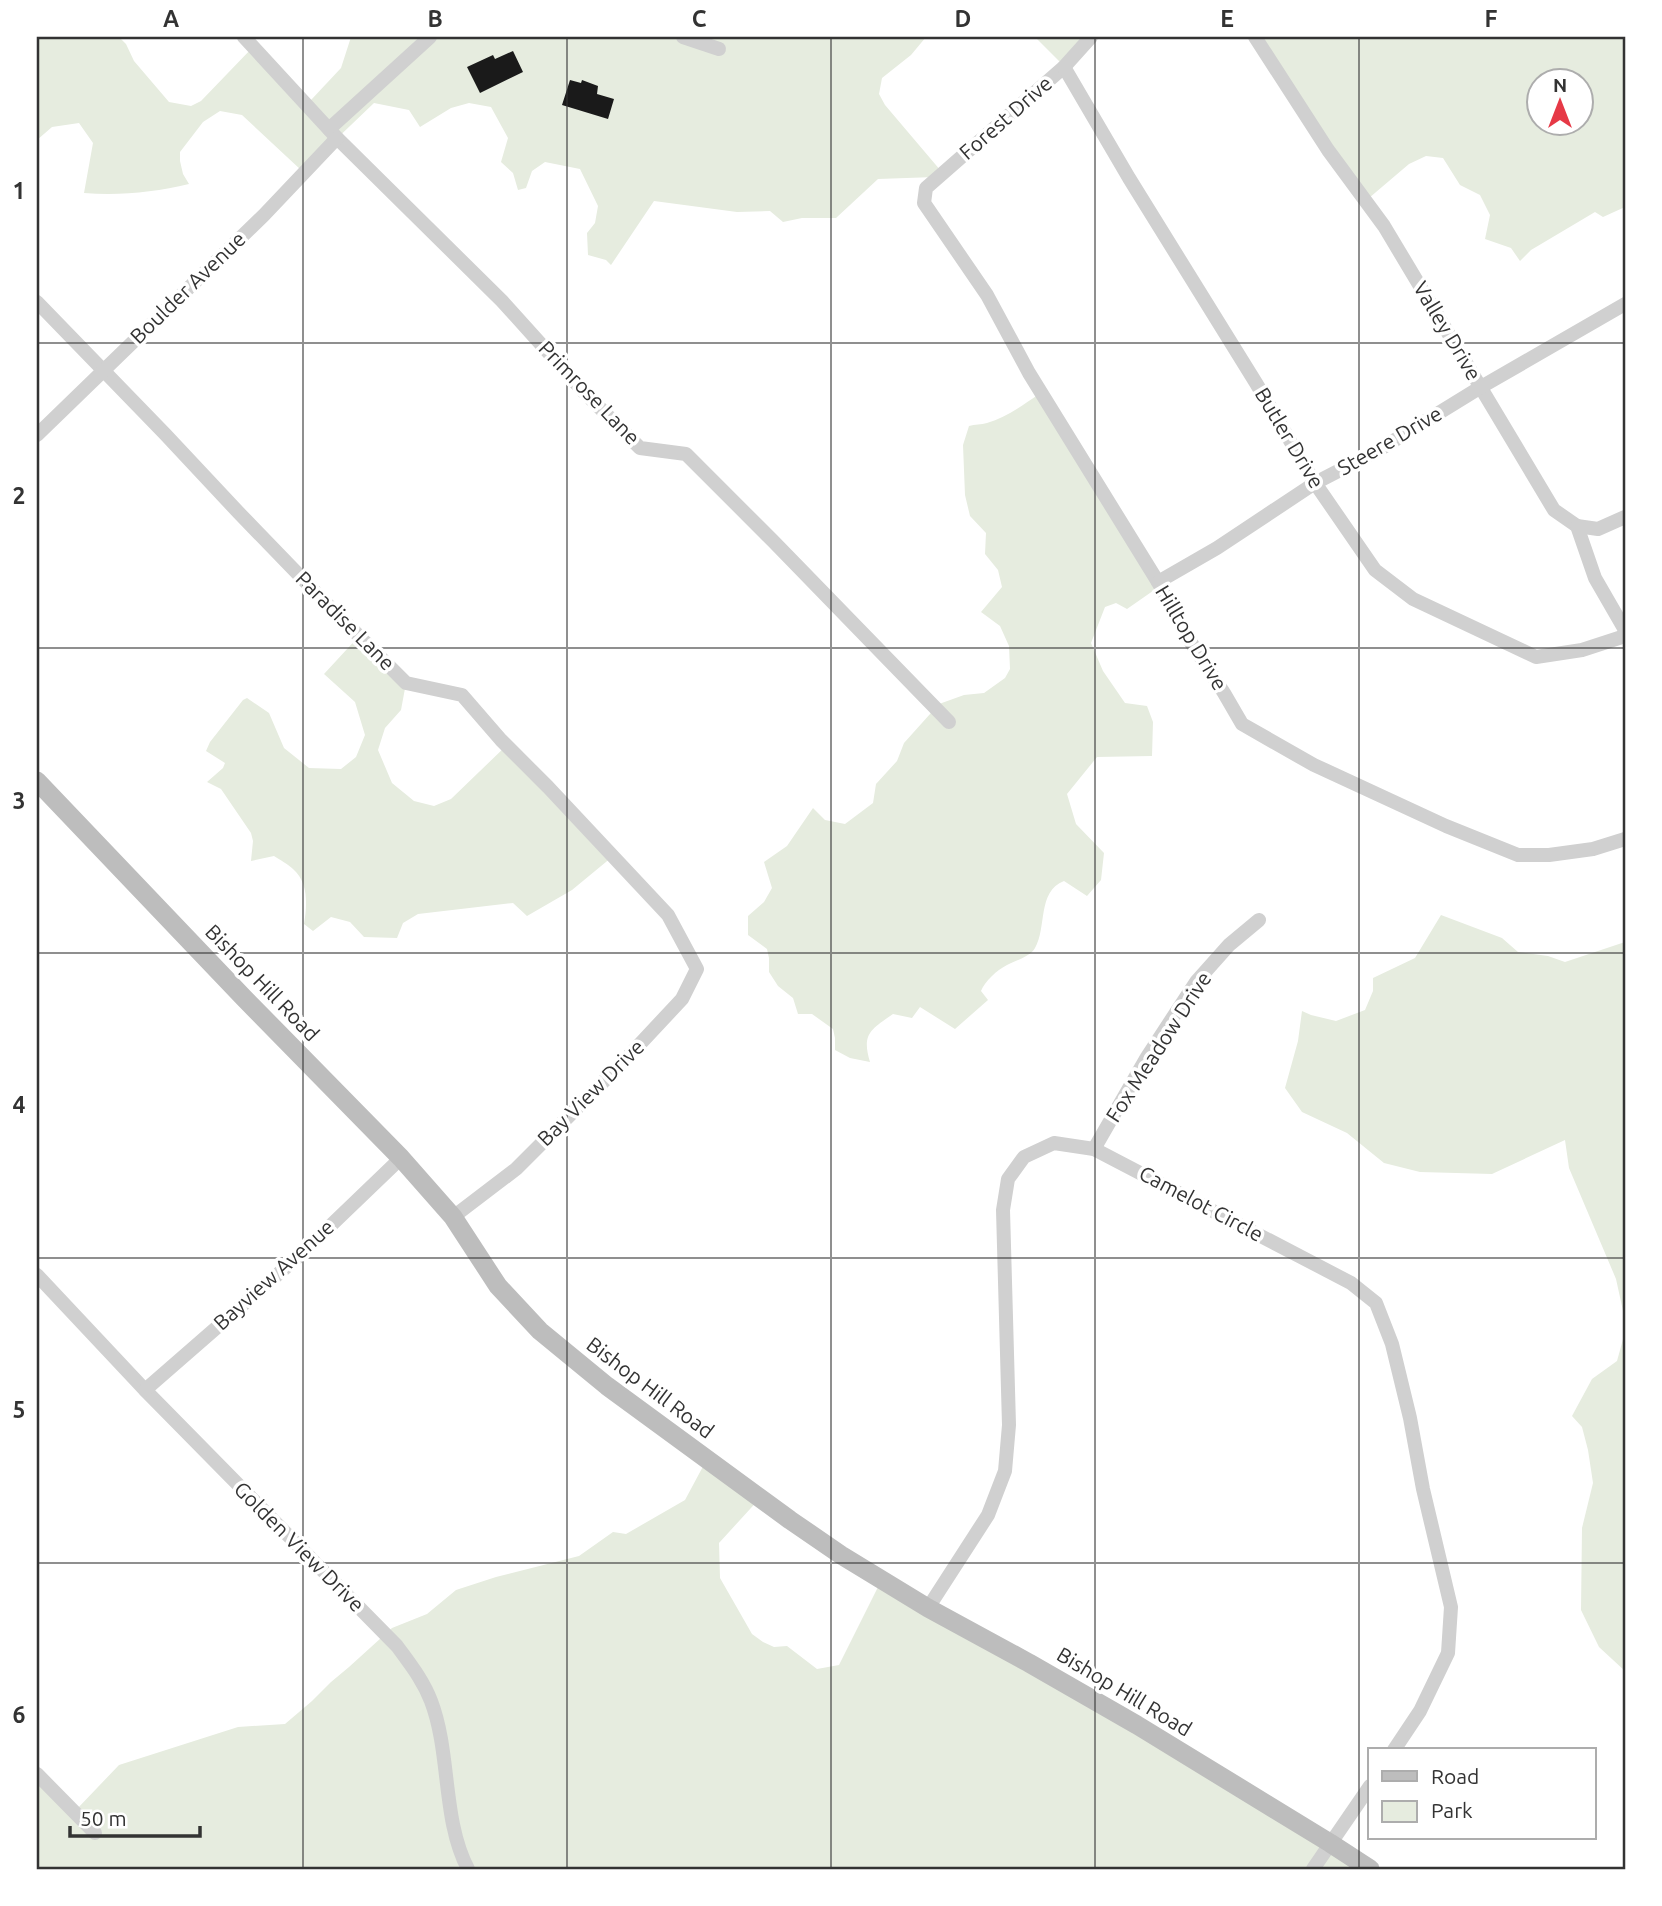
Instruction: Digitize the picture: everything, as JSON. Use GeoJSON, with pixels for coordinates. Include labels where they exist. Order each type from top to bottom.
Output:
{"type":"FeatureCollection","features":[{"type":"Feature","properties":{"kind":"street","name":"Primrose Lane"},"geometry":{"type":"LineString","coordinates":[[244,37],[333,134],[502,301],[584,392],[640,448],[685,454],[949,722]]}},
{"type":"Feature","properties":{"kind":"street","name":"Boulder Avenue"},"geometry":{"type":"LineString","coordinates":[[37,435],[264,215],[333,134],[430,37]]}},
{"type":"Feature","properties":{"kind":"street"},"geometry":{"type":"LineString","coordinates":[[683,37],[719,49]]}},
{"type":"Feature","properties":{"kind":"street","name":"Forest Drive"},"geometry":{"type":"LineString","coordinates":[[925,199],[926,188],[1063,67],[1091,37]]}},
{"type":"Feature","properties":{"kind":"street","name":"Valley Drive"},"geometry":{"type":"LineString","coordinates":[[1255,37],[1328,150],[1384,226],[1554,510],[1577,526]]}},
{"type":"Feature","properties":{"kind":"street","name":"Butler Drive"},"geometry":{"type":"LineString","coordinates":[[1063,67],[1315,483],[1375,570],[1413,599],[1536,657],[1582,650],[1625,636]]}},
{"type":"Feature","properties":{"kind":"street","name":"Hilltop Drive"},"geometry":{"type":"LineString","coordinates":[[925,199],[924,203],[986,295],[1029,373],[1242,724],[1314,765],[1446,826],[1518,855],[1549,855],[1593,849],[1625,839]]}},
{"type":"Feature","properties":{"kind":"street","name":"Paradise Lane"},"geometry":{"type":"LineString","coordinates":[[37,302],[306,583],[406,683],[461,695],[668,915],[687,950]]}},
{"type":"Feature","properties":{"kind":"street","name":"Steere Drive"},"geometry":{"type":"LineString","coordinates":[[1158,582],[1217,548],[1315,483],[1377,451],[1480,387],[1625,304]]}},
{"type":"Feature","properties":{"kind":"street"},"geometry":{"type":"LineString","coordinates":[[1625,517],[1598,529],[1577,526],[1595,578],[1625,630]]}},
{"type":"Feature","properties":{"kind":"street","name":"Bishop Hill Road"},"geometry":{"type":"LineString","coordinates":[[37,781],[401,1158],[453,1217],[498,1286],[550,1339],[607,1386],[841,1555],[928,1608],[1125,1718],[1370,1869]]}},
{"type":"Feature","properties":{"kind":"street","name":"Fox Meadow Drive"},"geometry":{"type":"LineString","coordinates":[[1094,1149],[1147,1057],[1196,982],[1229,945],[1259,920]]}},
{"type":"Feature","properties":{"kind":"street","name":"Bay View Drive"},"geometry":{"type":"LineString","coordinates":[[453,1217],[516,1169],[682,999],[697,969],[687,950]]}},
{"type":"Feature","properties":{"kind":"street","name":"Camelot Circle"},"geometry":{"type":"LineString","coordinates":[[928,1608],[988,1515],[1004,1471],[1010,1425],[1003,1210],[1008,1179],[1024,1157],[1054,1143],[1094,1149],[1351,1283],[1376,1303],[1395,1357],[1451,1607],[1448,1653],[1420,1711],[1395,1748]]}},
{"type":"Feature","properties":{"kind":"street","name":"Bayview Avenue"},"geometry":{"type":"LineString","coordinates":[[145,1390],[300,1255],[401,1158]]}},
{"type":"Feature","properties":{"kind":"street","name":"Golden View Drive"},"geometry":{"type":"LineString","coordinates":[[37,1275],[145,1390],[397,1646],[418,1674],[431,1701],[439,1730],[455,1833],[467,1869]]}},
{"type":"Feature","properties":{"kind":"street"},"geometry":{"type":"LineString","coordinates":[[37,1774],[95,1833]]}},
{"type":"Feature","properties":{"kind":"street"},"geometry":{"type":"LineString","coordinates":[[1313,1869],[1368,1789]]}},
{"type":"Feature","properties":{"kind":"green space"},"geometry":{"type":"Polygon","coordinates":[[[37,37],[119,37],[126,44],[134,61],[169,102],[191,106],[201,101],[253,47],[311,100],[341,68],[351,37],[926,37],[911,55],[882,78],[879,94],[885,105],[941,171],[935,177],[878,179],[836,218],[802,218],[783,222],[770,211],[737,212],[654,201],[611,265],[606,260],[588,255],[587,233],[595,223],[598,206],[580,169],[545,162],[532,171],[526,188],[518,190],[513,173],[501,162],[508,138],[491,107],[469,103],[451,108],[420,127],[409,110],[374,103],[304,170],[242,115],[220,111],[203,122],[180,152],[183,174],[189,184],[137,193],[84,193],[93,143],[79,123],[52,127],[37,140],[37,37]]]}},
{"type":"Feature","properties":{"kind":"green space"},"geometry":{"type":"Polygon","coordinates":[[[1035,37],[1091,37],[1065,64],[1035,37]]]}},
{"type":"Feature","properties":{"kind":"green space"},"geometry":{"type":"Polygon","coordinates":[[[1258,37],[1625,37],[1625,207],[1603,217],[1595,212],[1531,250],[1520,261],[1511,248],[1485,239],[1490,215],[1480,195],[1460,185],[1443,158],[1426,156],[1409,164],[1369,198],[1258,37]]]}},
{"type":"Feature","properties":{"kind":"green space"},"geometry":{"type":"Polygon","coordinates":[[[1039,394],[1160,586],[1127,609],[1116,603],[1105,607],[1091,643],[1103,671],[1125,703],[1147,706],[1153,722],[1152,756],[1097,757],[1067,794],[1076,824],[1104,853],[1101,880],[1087,896],[1064,881],[1055,886],[1046,901],[1035,948],[988,980],[981,991],[988,1000],[955,1029],[920,1007],[912,1018],[893,1014],[870,1033],[867,1044],[870,1062],[850,1058],[835,1050],[833,1029],[812,1014],[798,1014],[793,998],[778,986],[769,972],[767,949],[748,935],[748,916],[764,902],[772,888],[764,862],[787,846],[813,808],[825,820],[845,824],[873,803],[876,784],[897,761],[904,743],[939,704],[964,695],[984,693],[1005,678],[1010,669],[1009,646],[1000,626],[981,612],[1002,587],[998,570],[985,554],[986,533],[970,516],[965,495],[963,445],[969,426],[1001,418],[1039,394]]]}},
{"type":"Feature","properties":{"kind":"green space"},"geometry":{"type":"Polygon","coordinates":[[[360,635],[406,683],[401,710],[385,728],[378,750],[392,783],[414,801],[434,806],[451,799],[507,745],[612,857],[572,890],[527,916],[513,903],[418,914],[403,923],[397,938],[364,937],[350,922],[331,917],[313,931],[304,924],[306,902],[302,881],[291,867],[274,856],[251,861],[251,833],[221,789],[207,782],[225,763],[206,751],[210,742],[247,698],[269,713],[284,748],[309,768],[341,769],[356,757],[365,735],[355,702],[324,674],[360,635]]]}},
{"type":"Feature","properties":{"kind":"green space"},"geometry":{"type":"Polygon","coordinates":[[[1441,915],[1502,938],[1518,952],[1548,956],[1565,962],[1625,942],[1625,1320],[1616,1279],[1569,1168],[1565,1140],[1492,1174],[1420,1172],[1384,1163],[1347,1133],[1302,1112],[1285,1088],[1298,1041],[1302,1011],[1336,1021],[1365,1010],[1373,991],[1373,978],[1415,958],[1441,915]]]}},
{"type":"Feature","properties":{"kind":"green space"},"geometry":{"type":"Polygon","coordinates":[[[1625,1332],[1625,1671],[1599,1647],[1581,1610],[1582,1528],[1593,1483],[1582,1427],[1572,1416],[1592,1379],[1617,1361],[1625,1332]]]}},
{"type":"Feature","properties":{"kind":"green space"},"geometry":{"type":"Polygon","coordinates":[[[707,1459],[761,1497],[719,1543],[720,1578],[752,1634],[763,1642],[774,1647],[787,1646],[817,1669],[839,1665],[882,1579],[1367,1869],[37,1869],[37,1780],[76,1810],[119,1765],[238,1727],[285,1724],[392,1628],[427,1614],[456,1590],[579,1556],[613,1532],[626,1534],[685,1500],[707,1459]]]}},
{"type":"Feature","properties":{"kind":"building"},"geometry":{"type":"Polygon","coordinates":[[[513,51],[523,72],[480,93],[467,67],[493,55],[495,59],[513,51]]]}},
{"type":"Feature","properties":{"kind":"building"},"geometry":{"type":"Polygon","coordinates":[[[570,80],[581,83],[582,80],[598,86],[597,94],[614,99],[608,119],[562,105],[570,80]]]}}]}
